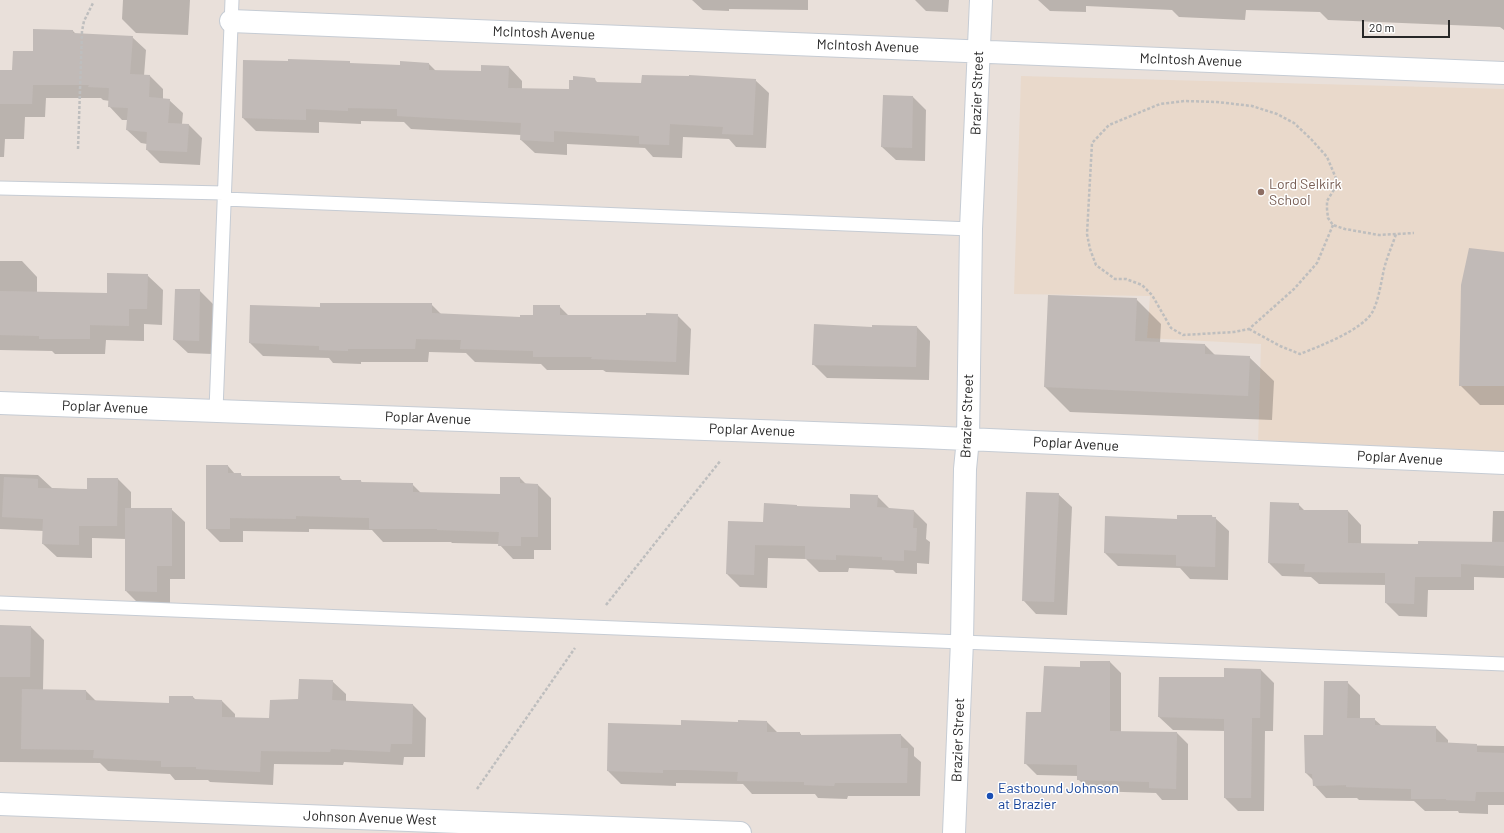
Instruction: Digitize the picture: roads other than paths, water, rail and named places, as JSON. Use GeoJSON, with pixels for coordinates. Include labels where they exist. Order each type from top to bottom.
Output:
{"type":"FeatureCollection","features":[{"type":"Feature","properties":{"kind":"street","name":"Brazier Street"},"geometry":{"type":"LineString","coordinates":[[954,833],[962,641],[965,469],[968,439],[971,229],[981,0]]}},
{"type":"Feature","properties":{"kind":"street","name":"McIntosh Avenue"},"geometry":{"type":"LineString","coordinates":[[232,10],[979,50],[1504,73]]}},
{"type":"Feature","properties":{"kind":"street","name":"Poplar Avenue"},"geometry":{"type":"LineString","coordinates":[[0,403],[968,439],[1504,463]]}},
{"type":"Feature","properties":{"kind":"street","name":"Johnson Avenue West"},"geometry":{"type":"LineString","coordinates":[[0,804],[740,833]]}},
{"type":"Feature","properties":{"kind":"lane"},"geometry":{"type":"LineString","coordinates":[[216,410],[232,10]]}},
{"type":"Feature","properties":{"kind":"lane"},"geometry":{"type":"LineString","coordinates":[[0,188],[224,196],[971,229]]}},
{"type":"Feature","properties":{"kind":"lane"},"geometry":{"type":"LineString","coordinates":[[0,603],[1504,664]]}},
{"type":"Feature","properties":{"kind":"place","name":"Lord Selkirk School"},"geometry":{"type":"Point","coordinates":[1261,192]}},
{"type":"Feature","properties":{"kind":"place","name":"Eastbound Johnson at Brazier"},"geometry":{"type":"Point","coordinates":[990,796]}}]}
